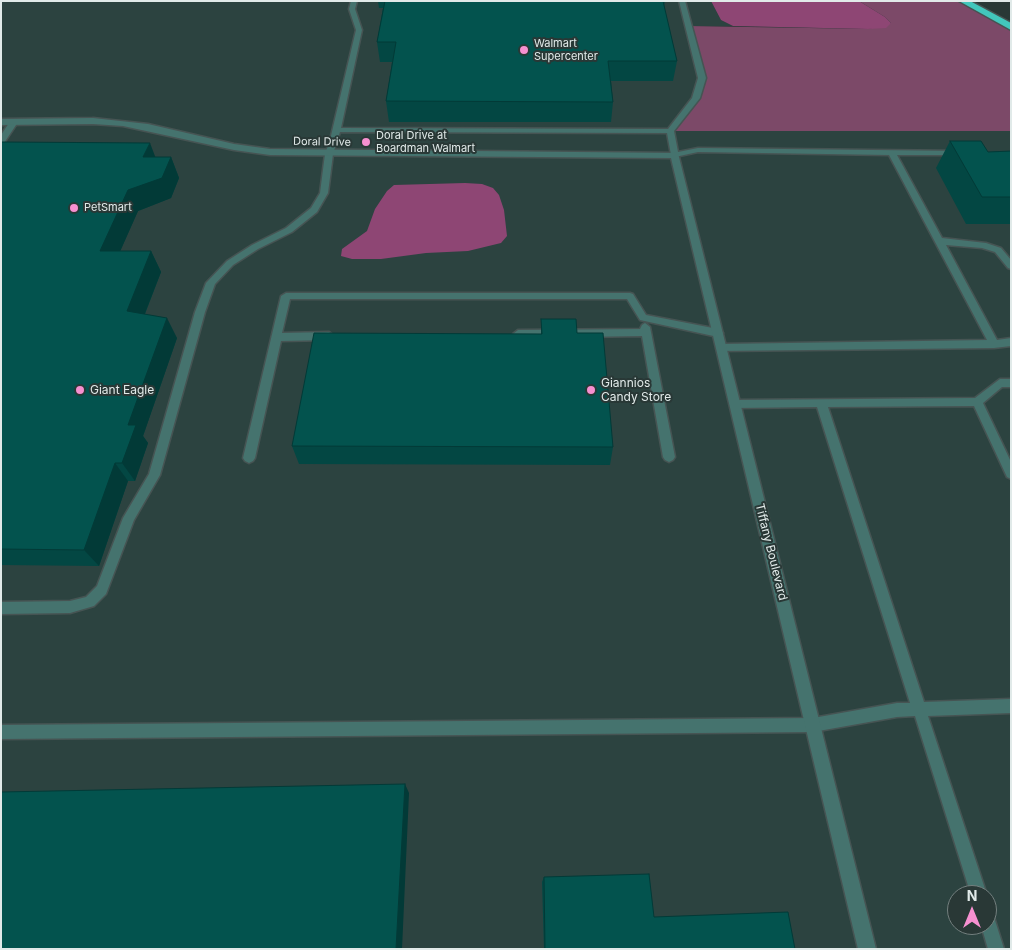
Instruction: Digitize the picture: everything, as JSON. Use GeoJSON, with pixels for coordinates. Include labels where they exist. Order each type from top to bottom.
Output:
{"type":"FeatureCollection","features":[{"type":"Feature","properties":{"kind":"highway"},"geometry":{"type":"LineString","coordinates":[[963,1],[1011,27]]}},
{"type":"Feature","properties":{"kind":"street","name":"Doral Drive"},"geometry":{"type":"LineString","coordinates":[[1,122],[123,123],[148,126],[234,147],[270,152],[329,154],[675,155]]}},
{"type":"Feature","properties":{"kind":"street","name":"Tiffany Boulevard"},"geometry":{"type":"LineString","coordinates":[[675,155],[867,949]]}},
{"type":"Feature","properties":{"kind":"lane"},"geometry":{"type":"LineString","coordinates":[[1,608],[70,607],[90,602],[102,590],[129,518],[154,475],[200,312],[211,283],[230,263],[254,247],[289,230],[314,210],[324,193],[329,154],[359,30],[352,9],[354,1]]}},
{"type":"Feature","properties":{"kind":"lane"},"geometry":{"type":"LineString","coordinates":[[670,131],[696,98],[702,78],[682,1]]}},
{"type":"Feature","properties":{"kind":"lane"},"geometry":{"type":"LineString","coordinates":[[1,141],[14,122]]}},
{"type":"Feature","properties":{"kind":"lane"},"geometry":{"type":"LineString","coordinates":[[336,130],[670,131]]}},
{"type":"Feature","properties":{"kind":"lane"},"geometry":{"type":"LineString","coordinates":[[670,131],[675,155],[698,150],[971,153]]}},
{"type":"Feature","properties":{"kind":"lane"},"geometry":{"type":"LineString","coordinates":[[892,152],[994,344]]}},
{"type":"Feature","properties":{"kind":"lane"},"geometry":{"type":"LineString","coordinates":[[939,241],[983,245],[998,250],[1011,266]]}},
{"type":"Feature","properties":{"kind":"lane"},"geometry":{"type":"LineString","coordinates":[[249,458],[286,296],[630,296],[643,318],[669,457]]}},
{"type":"Feature","properties":{"kind":"lane"},"geometry":{"type":"LineString","coordinates":[[643,318],[718,333]]}},
{"type":"Feature","properties":{"kind":"lane"},"geometry":{"type":"LineString","coordinates":[[506,334],[646,332]]}},
{"type":"Feature","properties":{"kind":"lane"},"geometry":{"type":"LineString","coordinates":[[277,337],[336,336]]}},
{"type":"Feature","properties":{"kind":"lane"},"geometry":{"type":"LineString","coordinates":[[722,348],[994,344],[1011,342]]}},
{"type":"Feature","properties":{"kind":"lane"},"geometry":{"type":"LineString","coordinates":[[735,404],[977,402],[1000,383],[1011,383]]}},
{"type":"Feature","properties":{"kind":"lane"},"geometry":{"type":"LineString","coordinates":[[977,402],[1011,474]]}},
{"type":"Feature","properties":{"kind":"lane"},"geometry":{"type":"LineString","coordinates":[[822,403],[976,885]]}},
{"type":"Feature","properties":{"kind":"lane"},"geometry":{"type":"LineString","coordinates":[[1,732],[813,725],[896,710],[1011,706]]}},
{"type":"Feature","properties":{"kind":"lane"},"geometry":{"type":"LineString","coordinates":[[992,935],[996,949]]}},
{"type":"Feature","properties":{"kind":"shaded area"},"geometry":{"type":"Polygon","coordinates":[[[1,1],[711,1],[721,20],[733,26],[688,26],[702,78],[696,98],[671,131],[1011,131],[1011,949],[1,949],[1,1]]]}},
{"type":"Feature","properties":{"kind":"shaded area"},"geometry":{"type":"Polygon","coordinates":[[[711,1],[859,1],[885,17],[891,23],[886,28],[868,29],[733,26],[721,20],[711,1]]]}},
{"type":"Feature","properties":{"kind":"shaded area"},"geometry":{"type":"Polygon","coordinates":[[[859,1],[963,1],[1011,27],[1011,131],[670,131],[687,110],[702,78],[688,26],[868,29],[891,23],[885,17],[859,1]]]}},
{"type":"Feature","properties":{"kind":"shaded area"},"geometry":{"type":"Polygon","coordinates":[[[482,184],[493,188],[499,195],[504,210],[507,236],[501,243],[468,251],[426,253],[381,259],[352,259],[341,256],[342,249],[367,231],[375,209],[387,191],[394,185],[482,184]]]}},
{"type":"Feature","properties":{"kind":"building","name":"Walmart Supercenter"},"geometry":{"type":"Polygon","coordinates":[[[385,1],[663,1],[677,61],[608,61],[613,102],[386,101],[396,42],[377,42],[385,1]]]}},
{"type":"Feature","properties":{"kind":"building"},"geometry":{"type":"Polygon","coordinates":[[[950,141],[981,141],[988,152],[1011,151],[1011,197],[982,197],[950,141]]]}},
{"type":"Feature","properties":{"kind":"building","name":"Giant Eagle"},"geometry":{"type":"Polygon","coordinates":[[[1,142],[150,143],[143,157],[171,157],[162,178],[128,190],[100,251],[151,251],[127,311],[167,318],[128,425],[136,425],[122,463],[115,463],[84,550],[1,549],[1,142]]]}},
{"type":"Feature","properties":{"kind":"building"},"geometry":{"type":"Polygon","coordinates":[[[541,319],[576,319],[577,333],[603,333],[613,447],[292,446],[314,333],[542,334],[541,319]]]}},
{"type":"Feature","properties":{"kind":"building"},"geometry":{"type":"Polygon","coordinates":[[[405,784],[396,949],[1,949],[1,792],[405,784]]]}},
{"type":"Feature","properties":{"kind":"building"},"geometry":{"type":"Polygon","coordinates":[[[649,874],[654,917],[788,912],[795,949],[545,949],[544,877],[649,874]]]}},
{"type":"Feature","properties":{"kind":"place","name":"Walmart Supercenter"},"geometry":{"type":"Point","coordinates":[524,50]}},
{"type":"Feature","properties":{"kind":"place","name":"Doral Drive at Boardman Walmart"},"geometry":{"type":"Point","coordinates":[366,142]}},
{"type":"Feature","properties":{"kind":"place","name":"PetSmart"},"geometry":{"type":"Point","coordinates":[74,208]}},
{"type":"Feature","properties":{"kind":"place","name":"Giant Eagle"},"geometry":{"type":"Point","coordinates":[80,390]}},
{"type":"Feature","properties":{"kind":"place","name":"Giannios Candy Store"},"geometry":{"type":"Point","coordinates":[591,390]}}]}
